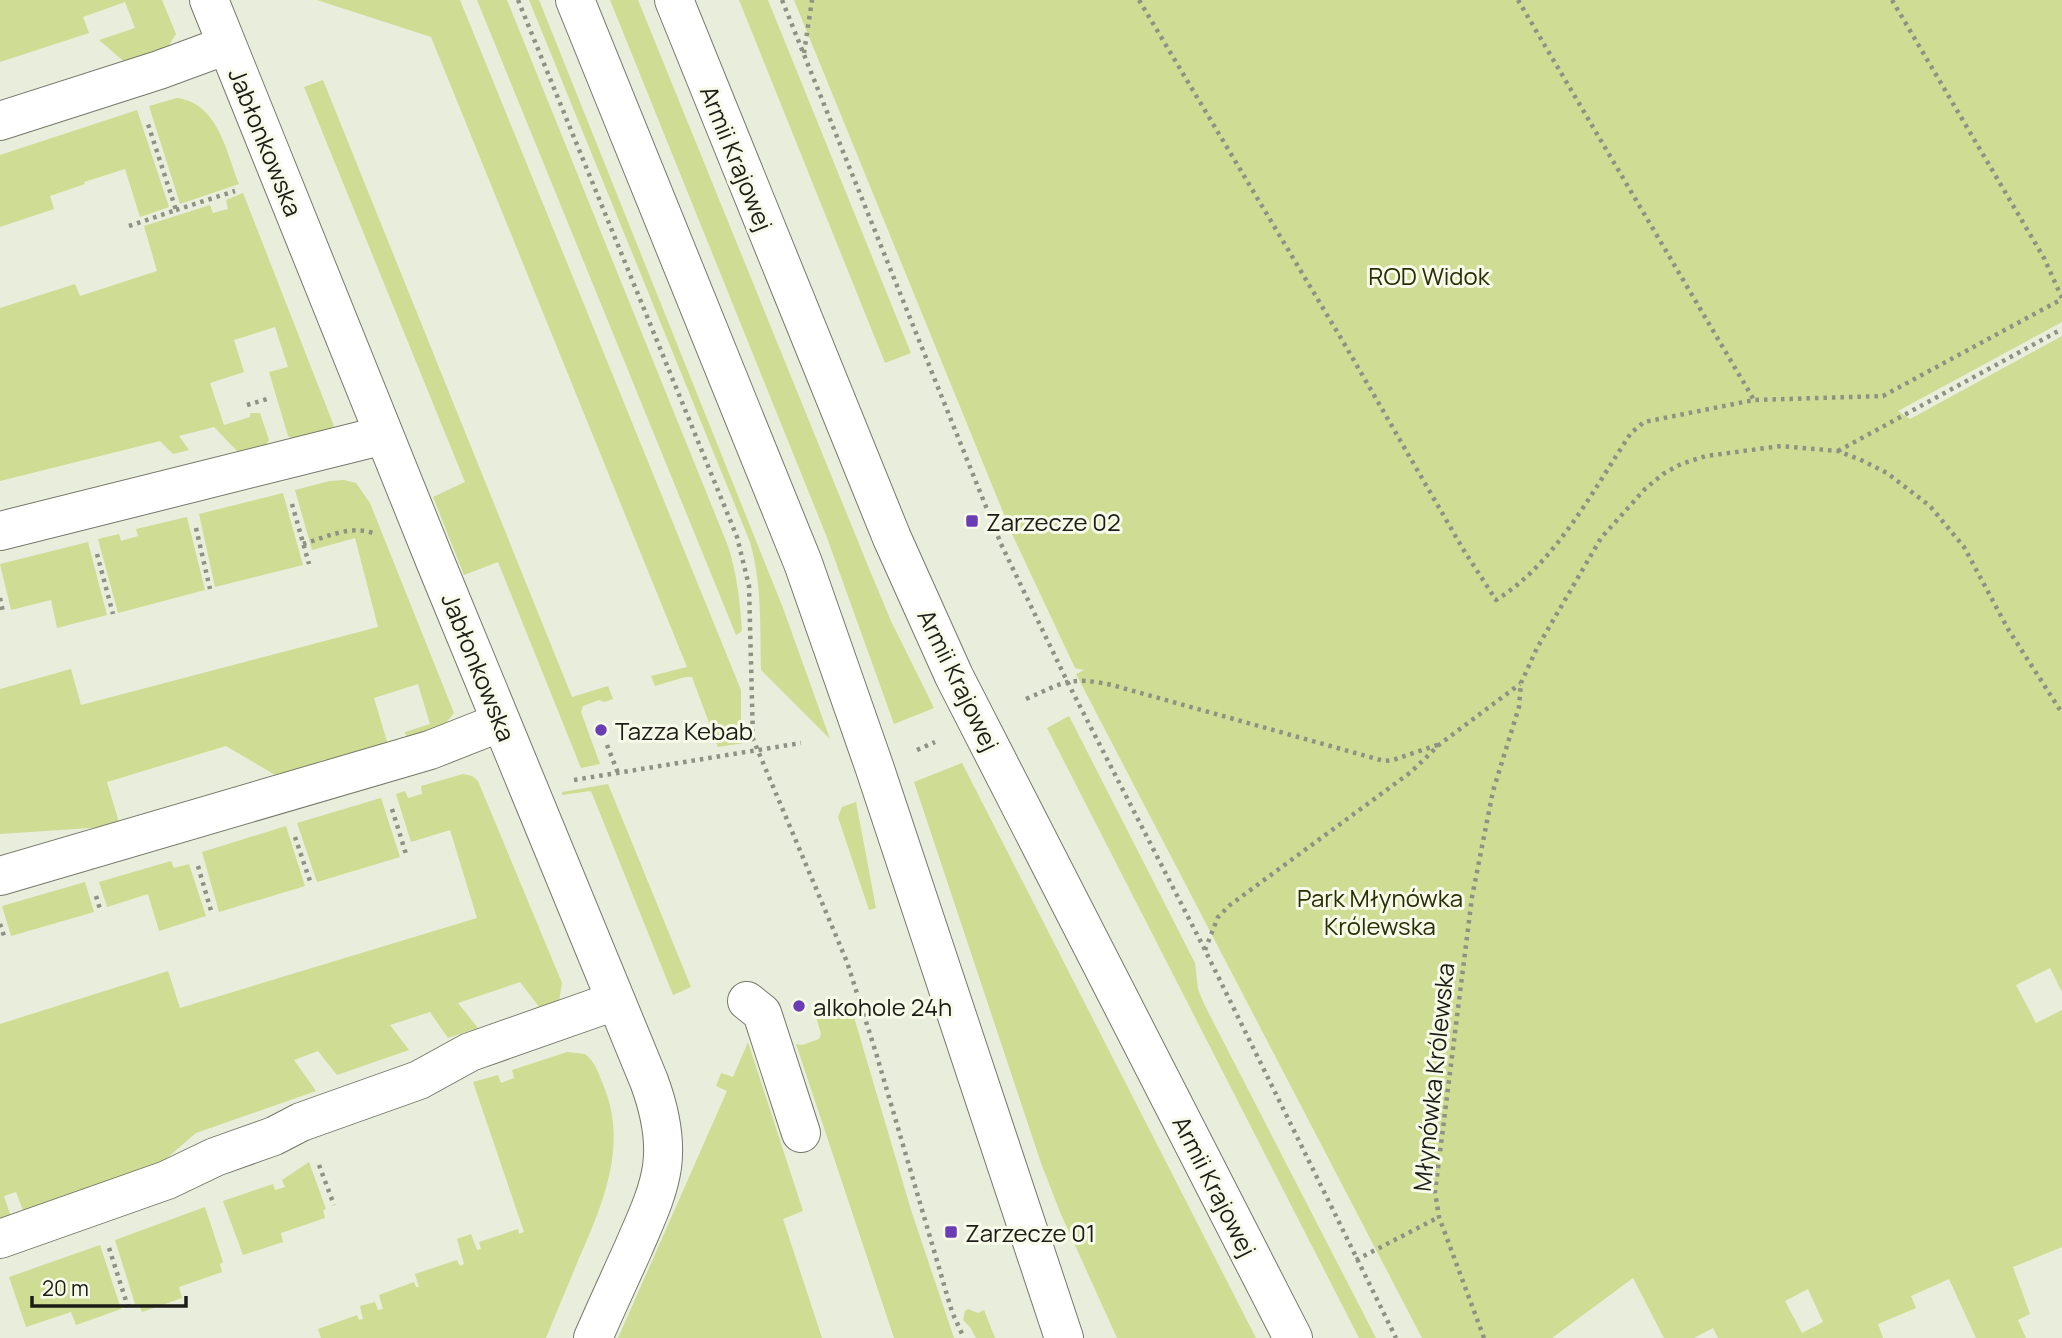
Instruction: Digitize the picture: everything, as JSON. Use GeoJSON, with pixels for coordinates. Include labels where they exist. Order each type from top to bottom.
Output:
{"type":"FeatureCollection","features":[{"type":"Feature","properties":{"kind":"street","name":"Jabłonkowska"},"geometry":{"type":"LineString","coordinates":[[209,0],[649,1081],[658,1109],[662,1135],[662,1166],[645,1223],[593,1338]]}},
{"type":"Feature","properties":{"kind":"street"},"geometry":{"type":"LineString","coordinates":[[575,0],[803,563],[874,766],[1064,1338]]}},
{"type":"Feature","properties":{"kind":"street","name":"Armii Krajowej"},"geometry":{"type":"LineString","coordinates":[[674,0],[887,526],[954,676],[1293,1338]]}},
{"type":"Feature","properties":{"kind":"street"},"geometry":{"type":"LineString","coordinates":[[0,121],[171,66],[227,45]]}},
{"type":"Feature","properties":{"kind":"street"},"geometry":{"type":"LineString","coordinates":[[0,531],[384,435]]}},
{"type":"Feature","properties":{"kind":"street"},"geometry":{"type":"LineString","coordinates":[[0,876],[430,750],[501,722]]}},
{"type":"Feature","properties":{"kind":"street"},"geometry":{"type":"LineString","coordinates":[[0,1239],[167,1180],[215,1157],[274,1136],[301,1122],[419,1080],[470,1052],[615,1001]]}},
{"type":"Feature","properties":{"kind":"street"},"geometry":{"type":"LineString","coordinates":[[747,1001],[762,1013],[801,1133]]}},
{"type":"Feature","properties":{"kind":"path"},"geometry":{"type":"LineString","coordinates":[[518,0],[737,537],[749,586],[751,731],[756,751],[847,962],[952,1312],[964,1338]]}},
{"type":"Feature","properties":{"kind":"path"},"geometry":{"type":"LineString","coordinates":[[782,0],[1001,544],[1396,1338]]}},
{"type":"Feature","properties":{"kind":"path"},"geometry":{"type":"LineString","coordinates":[[803,54],[812,0]]}},
{"type":"Feature","properties":{"kind":"path"},"geometry":{"type":"LineString","coordinates":[[1139,0],[1338,333],[1463,549],[1496,600],[1523,581],[1552,552],[1635,429],[1650,420],[1754,400],[1883,396],[2062,299],[2044,258],[1892,0]]}},
{"type":"Feature","properties":{"kind":"path"},"geometry":{"type":"LineString","coordinates":[[1518,0],[1754,400]]}},
{"type":"Feature","properties":{"kind":"path"},"geometry":{"type":"LineString","coordinates":[[144,112],[176,210]]}},
{"type":"Feature","properties":{"kind":"path"},"geometry":{"type":"LineString","coordinates":[[129,226],[238,190]]}},
{"type":"Feature","properties":{"kind":"path"},"geometry":{"type":"LineString","coordinates":[[1838,451],[2062,329]]}},
{"type":"Feature","properties":{"kind":"path"},"geometry":{"type":"LineString","coordinates":[[247,405],[267,399]]}},
{"type":"Feature","properties":{"kind":"path","name":"Młynówka Królewska"},"geometry":{"type":"LineString","coordinates":[[1484,1338],[1439,1217],[1435,1192],[1472,897],[1493,791],[1519,708],[1521,684],[1537,648],[1601,538],[1645,489],[1681,464],[1734,450],[1781,446],[1838,451],[1861,460],[1908,487],[1930,506],[1950,529],[1964,547],[2008,629],[2062,713]]}},
{"type":"Feature","properties":{"kind":"path"},"geometry":{"type":"LineString","coordinates":[[290,495],[309,564]]}},
{"type":"Feature","properties":{"kind":"path"},"geometry":{"type":"LineString","coordinates":[[194,518],[210,589]]}},
{"type":"Feature","properties":{"kind":"path"},"geometry":{"type":"LineString","coordinates":[[303,544],[352,529],[363,529],[383,536]]}},
{"type":"Feature","properties":{"kind":"path"},"geometry":{"type":"LineString","coordinates":[[94,544],[113,614]]}},
{"type":"Feature","properties":{"kind":"path"},"geometry":{"type":"LineString","coordinates":[[0,598],[4,612]]}},
{"type":"Feature","properties":{"kind":"path"},"geometry":{"type":"LineString","coordinates":[[1026,699],[1067,681],[1082,679],[1384,761],[1440,744]]}},
{"type":"Feature","properties":{"kind":"path"},"geometry":{"type":"LineString","coordinates":[[1205,950],[1218,917],[1230,905],[1411,772],[1440,744],[1521,684]]}},
{"type":"Feature","properties":{"kind":"path"},"geometry":{"type":"LineString","coordinates":[[913,751],[939,740]]}},
{"type":"Feature","properties":{"kind":"path"},"geometry":{"type":"LineString","coordinates":[[572,780],[801,743]]}},
{"type":"Feature","properties":{"kind":"path"},"geometry":{"type":"LineString","coordinates":[[607,745],[618,773]]}},
{"type":"Feature","properties":{"kind":"path"},"geometry":{"type":"LineString","coordinates":[[390,801],[406,854]]}},
{"type":"Feature","properties":{"kind":"path"},"geometry":{"type":"LineString","coordinates":[[292,827],[311,884]]}},
{"type":"Feature","properties":{"kind":"path"},"geometry":{"type":"LineString","coordinates":[[195,856],[212,914]]}},
{"type":"Feature","properties":{"kind":"path"},"geometry":{"type":"LineString","coordinates":[[0,924],[5,939]]}},
{"type":"Feature","properties":{"kind":"path"},"geometry":{"type":"LineString","coordinates":[[317,1159],[334,1205]]}},
{"type":"Feature","properties":{"kind":"path"},"geometry":{"type":"LineString","coordinates":[[1356,1260],[1439,1217]]}},
{"type":"Feature","properties":{"kind":"path"},"geometry":{"type":"LineString","coordinates":[[108,1244],[128,1307]]}},
{"type":"Feature","properties":{"kind":"green space"},"geometry":{"type":"Polygon","coordinates":[[[0,0],[162,0],[176,34],[168,47],[128,65],[99,40],[135,28],[125,2],[83,17],[89,33],[0,62],[0,0]]]}},
{"type":"Feature","properties":{"kind":"green space"},"geometry":{"type":"Polygon","coordinates":[[[317,0],[460,0],[741,690],[744,743],[718,747],[692,677],[655,686],[651,676],[687,667],[431,37],[317,0]]]}},
{"type":"Feature","properties":{"kind":"green space"},"geometry":{"type":"Polygon","coordinates":[[[477,0],[507,0],[728,546],[736,577],[742,631],[736,635],[477,0]]]}},
{"type":"Feature","properties":{"kind":"green space"},"geometry":{"type":"Polygon","coordinates":[[[529,0],[539,0],[783,608],[830,739],[761,670],[758,590],[750,542],[529,0]]]}},
{"type":"Feature","properties":{"kind":"green space"},"geometry":{"type":"Polygon","coordinates":[[[610,0],[638,0],[868,566],[891,621],[934,708],[894,724],[826,535],[610,0]]]}},
{"type":"Feature","properties":{"kind":"green space"},"geometry":{"type":"Polygon","coordinates":[[[739,0],[768,0],[911,353],[885,363],[739,0]]]}},
{"type":"Feature","properties":{"kind":"green space"},"geometry":{"type":"Polygon","coordinates":[[[794,0],[2062,0],[2062,322],[1898,411],[1910,419],[2062,336],[2062,992],[2050,968],[2016,985],[2036,1023],[2062,1010],[2062,1247],[2013,1267],[2030,1314],[2018,1320],[2026,1338],[1976,1338],[1949,1279],[1911,1296],[1916,1308],[1878,1324],[1883,1338],[1718,1338],[1713,1328],[1694,1338],[1664,1338],[1633,1278],[1552,1338],[1422,1338],[1076,674],[1084,670],[1075,668],[1012,534],[794,0]],[[1808,1289],[1785,1301],[1802,1333],[1823,1322],[1808,1289]]]}},
{"type":"Feature","properties":{"kind":"green space"},"geometry":{"type":"Polygon","coordinates":[[[323,80],[572,697],[608,686],[613,699],[604,702],[599,700],[583,706],[581,712],[600,764],[581,768],[498,562],[464,575],[433,497],[465,482],[304,87],[323,80]]]}},
{"type":"Feature","properties":{"kind":"green space"},"geometry":{"type":"Polygon","coordinates":[[[177,98],[191,102],[211,119],[239,184],[180,204],[149,106],[177,98]]]}},
{"type":"Feature","properties":{"kind":"green space"},"geometry":{"type":"Polygon","coordinates":[[[137,110],[169,207],[140,217],[125,169],[50,196],[54,209],[0,227],[0,155],[137,110]]]}},
{"type":"Feature","properties":{"kind":"green space"},"geometry":{"type":"Polygon","coordinates":[[[243,193],[334,426],[326,432],[296,441],[288,436],[269,372],[288,367],[275,327],[234,340],[244,372],[210,383],[224,425],[250,417],[250,413],[260,413],[269,440],[263,450],[241,455],[214,427],[179,436],[189,450],[173,454],[160,441],[0,481],[0,308],[75,284],[80,296],[157,271],[144,226],[210,205],[213,213],[228,209],[226,200],[243,193]]]}},
{"type":"Feature","properties":{"kind":"green space"},"geometry":{"type":"Polygon","coordinates":[[[344,480],[356,483],[370,503],[454,713],[445,724],[408,742],[405,732],[430,724],[418,684],[374,698],[389,748],[328,765],[326,759],[312,764],[314,770],[282,779],[226,746],[107,782],[120,826],[0,834],[0,689],[71,669],[81,705],[378,627],[355,538],[312,550],[295,490],[344,480]]]}},
{"type":"Feature","properties":{"kind":"green space"},"geometry":{"type":"Polygon","coordinates":[[[283,493],[303,565],[215,587],[199,514],[283,493]]]}},
{"type":"Feature","properties":{"kind":"green space"},"geometry":{"type":"Polygon","coordinates":[[[187,517],[205,590],[118,613],[98,539],[119,534],[121,541],[138,536],[136,529],[187,517]]]}},
{"type":"Feature","properties":{"kind":"green space"},"geometry":{"type":"Polygon","coordinates":[[[88,542],[107,615],[57,628],[51,600],[11,610],[0,564],[88,542]]]}},
{"type":"Feature","properties":{"kind":"green space"},"geometry":{"type":"Polygon","coordinates":[[[1069,716],[1195,963],[1198,989],[1204,1004],[1376,1338],[1359,1338],[1047,728],[1069,716]]]}},
{"type":"Feature","properties":{"kind":"green space"},"geometry":{"type":"Polygon","coordinates":[[[962,763],[1256,1338],[1117,1338],[1041,1163],[914,782],[962,763]]]}},
{"type":"Feature","properties":{"kind":"green space"},"geometry":{"type":"Polygon","coordinates":[[[463,774],[478,781],[562,983],[558,1007],[543,1012],[520,982],[458,1003],[478,1028],[448,1038],[430,1012],[390,1025],[409,1050],[337,1075],[318,1051],[294,1060],[316,1091],[196,1133],[161,1163],[24,1213],[16,1192],[4,1196],[11,1217],[0,1221],[0,1024],[168,971],[180,1008],[477,918],[450,830],[411,842],[396,794],[405,791],[408,798],[422,794],[421,786],[463,774]]]}},
{"type":"Feature","properties":{"kind":"green space"},"geometry":{"type":"Polygon","coordinates":[[[608,784],[691,987],[673,995],[591,791],[562,795],[562,792],[608,784]]]}},
{"type":"Feature","properties":{"kind":"green space"},"geometry":{"type":"Polygon","coordinates":[[[381,798],[400,857],[317,882],[297,823],[381,798]]]}},
{"type":"Feature","properties":{"kind":"green space"},"geometry":{"type":"Polygon","coordinates":[[[856,802],[876,908],[869,910],[838,817],[842,807],[856,802]]]}},
{"type":"Feature","properties":{"kind":"green space"},"geometry":{"type":"Polygon","coordinates":[[[286,826],[305,886],[219,912],[202,852],[286,826]]]}},
{"type":"Feature","properties":{"kind":"green space"},"geometry":{"type":"Polygon","coordinates":[[[171,861],[174,868],[189,864],[206,916],[159,931],[148,894],[107,907],[99,882],[171,861]]]}},
{"type":"Feature","properties":{"kind":"green space"},"geometry":{"type":"Polygon","coordinates":[[[85,882],[94,912],[11,936],[2,906],[85,882]]]}},
{"type":"Feature","properties":{"kind":"green space"},"geometry":{"type":"Polygon","coordinates":[[[851,1007],[911,1210],[954,1338],[894,1338],[796,1044],[802,1045],[819,1039],[821,1034],[816,1017],[851,1007]]]}},
{"type":"Feature","properties":{"kind":"green space"},"geometry":{"type":"Polygon","coordinates":[[[748,1042],[803,1211],[783,1219],[822,1338],[618,1338],[727,1091],[716,1086],[721,1073],[733,1077],[748,1042]]]}},
{"type":"Feature","properties":{"kind":"green space"},"geometry":{"type":"Polygon","coordinates":[[[567,1052],[585,1054],[597,1070],[610,1105],[613,1151],[603,1197],[546,1338],[321,1338],[318,1329],[357,1315],[359,1320],[363,1319],[360,1306],[375,1302],[378,1310],[383,1309],[379,1295],[414,1282],[416,1287],[419,1287],[415,1274],[457,1260],[460,1266],[464,1264],[457,1239],[471,1234],[477,1250],[481,1249],[479,1242],[518,1229],[519,1234],[524,1232],[473,1082],[498,1075],[501,1083],[514,1078],[512,1070],[567,1052]]]}},
{"type":"Feature","properties":{"kind":"green space"},"geometry":{"type":"Polygon","coordinates":[[[309,1162],[326,1209],[323,1210],[325,1218],[281,1233],[283,1242],[243,1255],[223,1201],[273,1184],[275,1190],[285,1187],[282,1180],[309,1162]]]}},
{"type":"Feature","properties":{"kind":"green space"},"geometry":{"type":"Polygon","coordinates":[[[205,1207],[223,1262],[220,1264],[222,1272],[179,1287],[182,1298],[142,1312],[139,1304],[135,1304],[115,1240],[205,1207]]]}},
{"type":"Feature","properties":{"kind":"green space"},"geometry":{"type":"Polygon","coordinates":[[[100,1245],[121,1309],[76,1325],[71,1312],[26,1327],[9,1277],[100,1245]]]}},
{"type":"Feature","properties":{"kind":"green space"},"geometry":{"type":"Polygon","coordinates":[[[968,1309],[978,1313],[984,1310],[995,1338],[976,1338],[963,1320],[968,1309]]]}},
{"type":"Feature","properties":{"kind":"place","name":"Zarzecze 02"},"geometry":{"type":"Point","coordinates":[972,521]}},
{"type":"Feature","properties":{"kind":"place","name":"Tazza Kebab"},"geometry":{"type":"Point","coordinates":[601,730]}},
{"type":"Feature","properties":{"kind":"place","name":"alkohole 24h"},"geometry":{"type":"Point","coordinates":[799,1006]}},
{"type":"Feature","properties":{"kind":"place","name":"Zarzecze 01"},"geometry":{"type":"Point","coordinates":[951,1232]}},
{"type":"Feature","properties":{"kind":"park label","name":"ROD Widok"},"geometry":{"type":"Point","coordinates":[1429,275]}},
{"type":"Feature","properties":{"kind":"park label","name":"Park Młynówka Królewska"},"geometry":{"type":"Point","coordinates":[1380,911]}}]}
